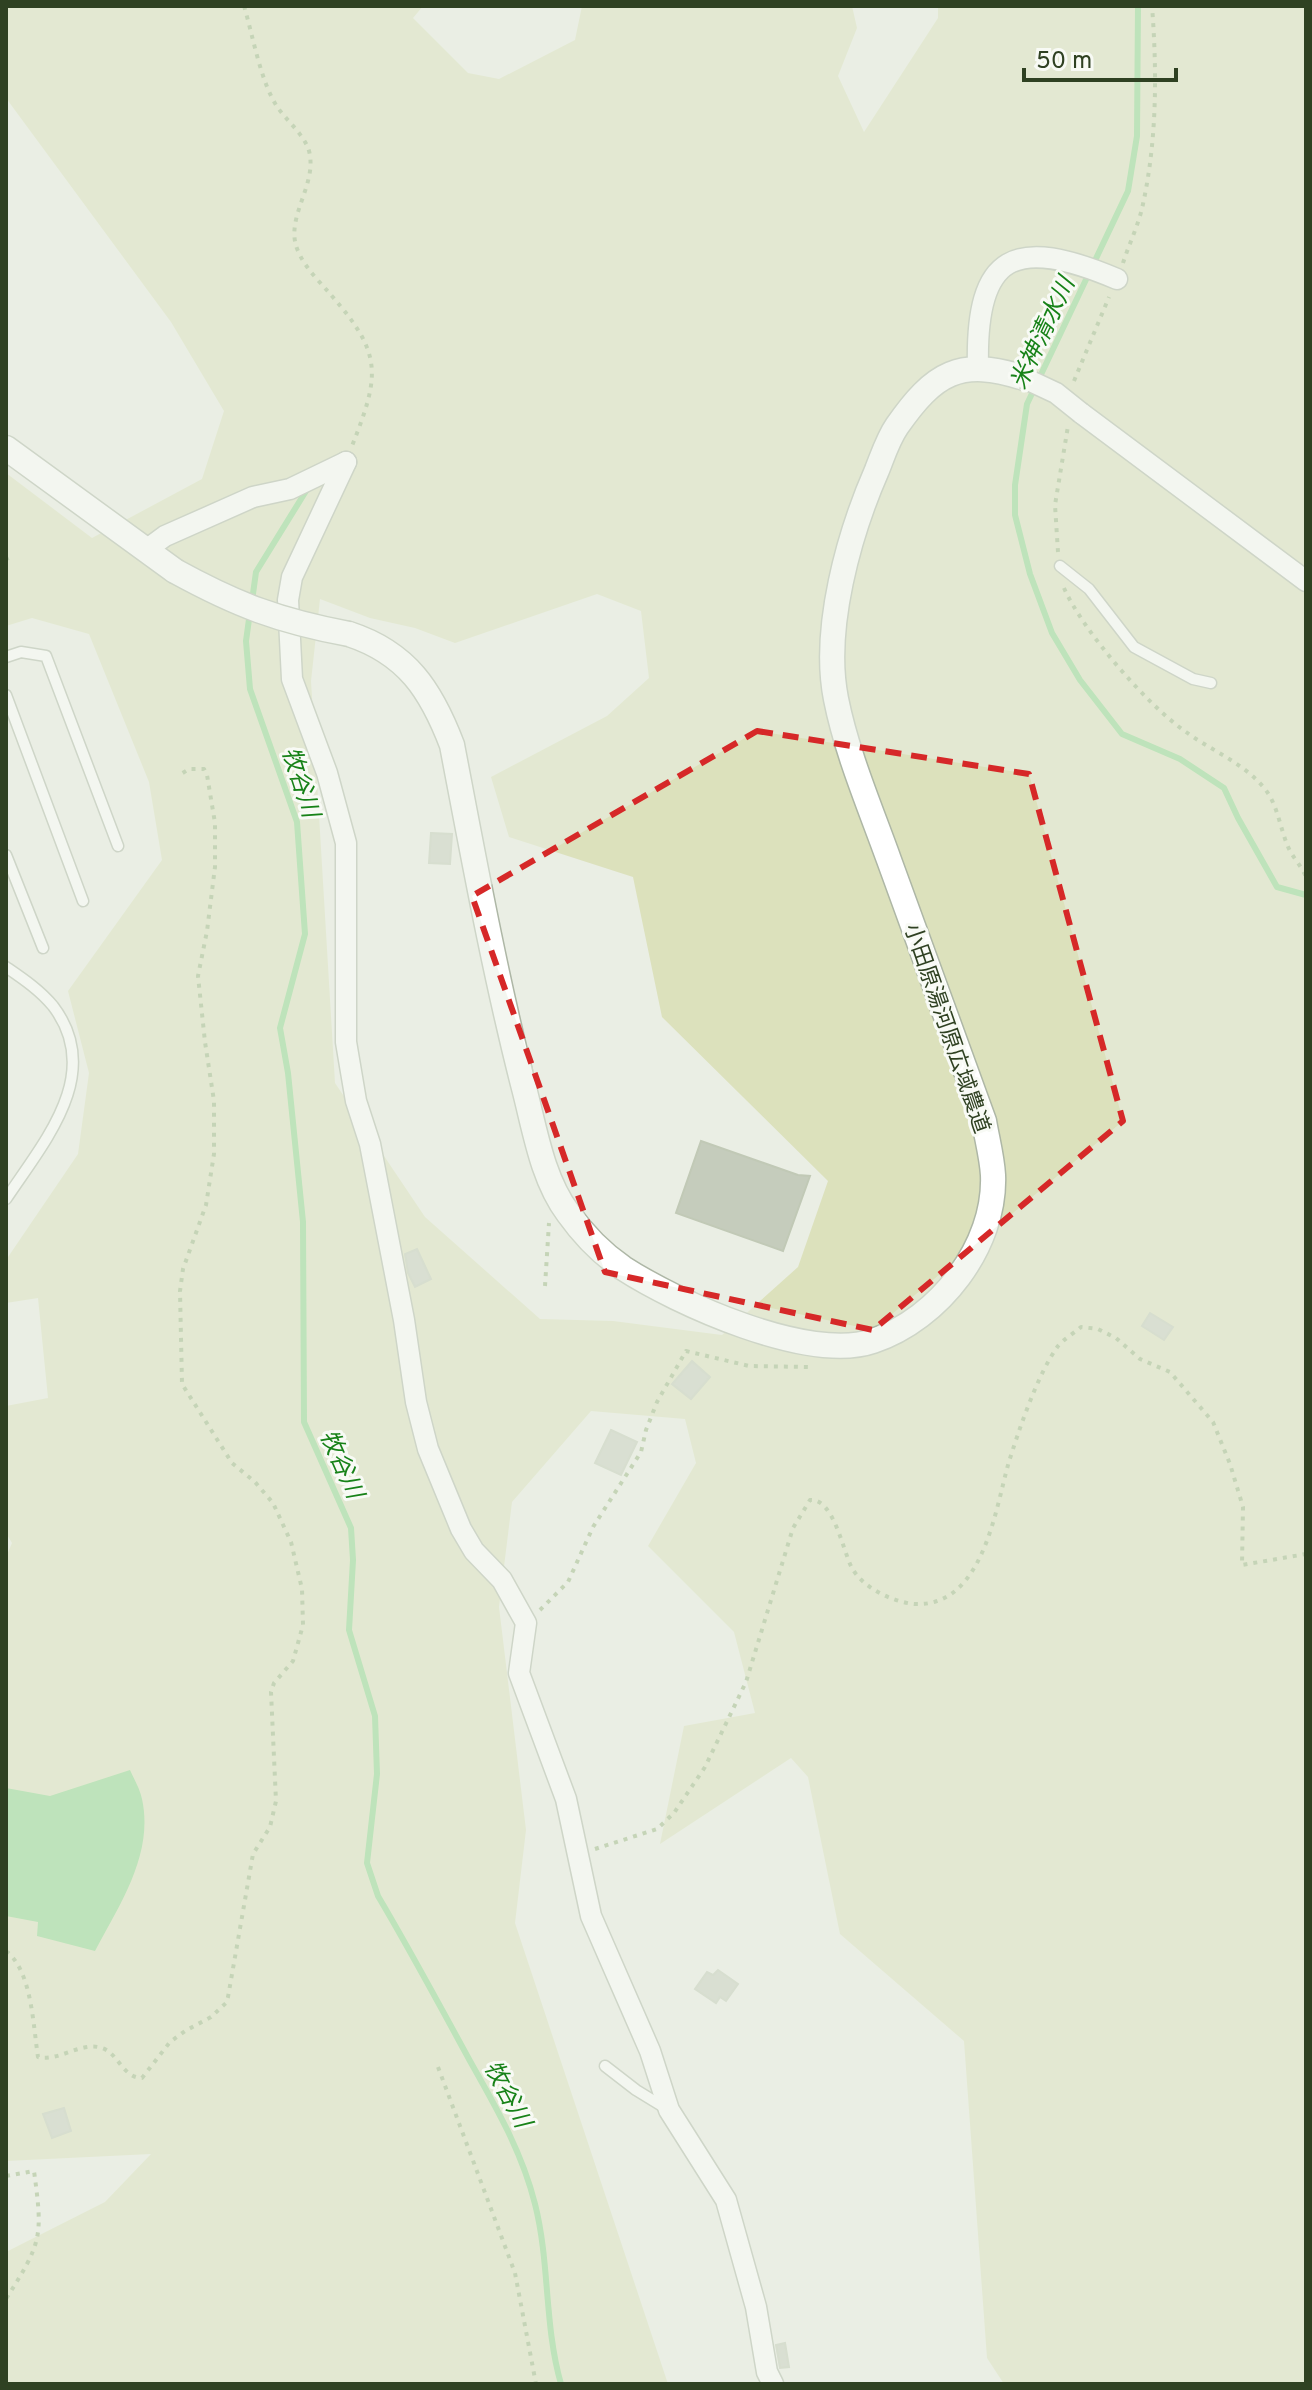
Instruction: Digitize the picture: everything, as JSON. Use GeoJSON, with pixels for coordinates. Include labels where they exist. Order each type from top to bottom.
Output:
{"type":"FeatureCollection","features":[{"type":"Feature","properties":{"kind":"street"},"geometry":{"type":"LineString","coordinates":[[978,368],[977,335],[982,305],[989,284],[1010,262],[1024,256],[1056,258],[1113,277]]}},
{"type":"Feature","properties":{"kind":"street","name":"小田原湯河原広域農道"},"geometry":{"type":"LineString","coordinates":[[6,448],[175,571],[256,612],[349,634],[388,650],[406,665],[425,688],[441,716],[452,745],[491,947],[517,1059],[544,1167],[561,1202],[588,1239],[621,1266],[661,1291],[741,1327],[814,1343],[844,1345],[872,1342],[905,1325],[929,1307],[952,1285],[973,1258],[986,1222],[993,1176],[984,1121],[853,760],[835,697],[833,642],[845,562],[863,501],[893,433],[916,399],[932,384],[951,373],[978,368],[1024,378],[1056,393],[1306,581]]}},
{"type":"Feature","properties":{"kind":"street"},"geometry":{"type":"LineString","coordinates":[[146,550],[165,536],[253,497],[290,489],[346,462]]}},
{"type":"Feature","properties":{"kind":"street"},"geometry":{"type":"LineString","coordinates":[[346,462],[292,577],[288,600],[292,679],[327,773],[346,843],[345,1020],[352,1082],[370,1144],[404,1320],[416,1402],[428,1449],[461,1529],[474,1551],[502,1580],[526,1623],[519,1673],[538,1730],[559,1776],[591,1916],[650,2051],[669,2110],[726,2200],[756,2307],[767,2372],[773,2384]]}},
{"type":"Feature","properties":{"kind":"lane"},"geometry":{"type":"LineString","coordinates":[[1060,566],[1089,589],[1134,647],[1181,674],[1211,683]]}},
{"type":"Feature","properties":{"kind":"lane"},"geometry":{"type":"LineString","coordinates":[[6,657],[21,652],[46,656],[118,846]]}},
{"type":"Feature","properties":{"kind":"lane"},"geometry":{"type":"LineString","coordinates":[[6,695],[83,901]]}},
{"type":"Feature","properties":{"kind":"lane"},"geometry":{"type":"LineString","coordinates":[[6,855],[43,948]]}},
{"type":"Feature","properties":{"kind":"lane"},"geometry":{"type":"LineString","coordinates":[[6,967],[55,1009],[72,1057],[71,1086],[62,1113],[6,1199]]}},
{"type":"Feature","properties":{"kind":"lane"},"geometry":{"type":"LineString","coordinates":[[605,2066],[669,2110]]}},
{"type":"Feature","properties":{"kind":"path"},"geometry":{"type":"LineString","coordinates":[[244,6],[275,104],[306,143],[310,154],[310,173],[294,236],[298,252],[356,325],[369,350],[373,373],[367,407],[346,462]]}},
{"type":"Feature","properties":{"kind":"path"},"geometry":{"type":"LineString","coordinates":[[6,557],[9,563],[6,564]]}},
{"type":"Feature","properties":{"kind":"path"},"geometry":{"type":"LineString","coordinates":[[6,1951],[15,1958],[24,1975],[38,2057],[47,2059],[94,2046],[106,2048],[129,2074],[142,2078],[170,2042],[211,2017],[226,2003],[253,1854],[270,1827],[276,1801],[270,1705],[274,1683],[293,1661],[303,1625],[298,1567],[291,1542],[273,1503],[255,1482],[232,1463],[182,1384],[181,1280],[206,1205],[214,1154],[214,1101],[198,976],[215,867],[215,823],[204,769],[196,767],[181,774]]}},
{"type":"Feature","properties":{"kind":"path"},"geometry":{"type":"LineString","coordinates":[[545,1286],[549,1213],[561,1202]]}},
{"type":"Feature","properties":{"kind":"path"},"geometry":{"type":"LineString","coordinates":[[577,1855],[657,1829],[674,1813],[697,1779],[746,1682],[793,1528],[810,1500],[823,1503],[837,1527],[853,1570],[870,1586],[888,1597],[915,1604],[945,1600],[984,1552],[1024,1421],[1059,1345],[1081,1327],[1098,1329],[1116,1338],[1140,1359],[1170,1372],[1213,1422],[1243,1507],[1242,1565],[1306,1554]]}},
{"type":"Feature","properties":{"kind":"path"},"geometry":{"type":"LineString","coordinates":[[526,1623],[568,1582],[593,1527],[641,1452],[657,1402],[686,1351],[749,1366],[820,1367]]}},
{"type":"Feature","properties":{"kind":"path"},"geometry":{"type":"LineString","coordinates":[[438,2067],[515,2273],[536,2384]]}},
{"type":"Feature","properties":{"kind":"path"},"geometry":{"type":"LineString","coordinates":[[6,2176],[34,2171],[41,2219],[35,2250],[6,2299]]}},
{"type":"Feature","properties":{"kind":"highlighted area"},"geometry":{"type":"Polygon","coordinates":[[[757,731],[1029,774],[1123,1121],[873,1330],[605,1272],[472,896],[757,731]]]}},
{"type":"Feature","properties":{"kind":"shaded area"},"geometry":{"type":"Polygon","coordinates":[[[6,6],[423,6],[413,18],[468,73],[499,79],[575,40],[582,6],[852,6],[857,28],[838,76],[864,132],[938,18],[938,6],[1306,6],[1306,2384],[1004,2384],[987,2358],[964,2041],[840,1934],[808,1777],[791,1758],[660,1844],[684,1726],[755,1713],[734,1632],[648,1546],[696,1463],[685,1419],[591,1411],[512,1502],[499,1607],[526,1830],[515,1923],[668,2384],[6,2384],[6,2252],[105,2202],[151,2154],[6,2161],[6,1557],[12,1543],[6,1533],[6,1406],[48,1398],[38,1298],[6,1303],[6,1260],[78,1154],[89,1073],[68,991],[162,860],[149,782],[89,634],[32,618],[6,626],[6,473],[92,538],[202,479],[224,411],[171,322],[6,98],[6,6]],[[597,594],[455,643],[415,628],[370,618],[320,599],[311,681],[335,1083],[425,1217],[540,1319],[613,1321],[722,1335],[798,1267],[828,1181],[662,1017],[633,877],[509,837],[491,777],[607,716],[649,678],[641,611],[597,594]]]}},
{"type":"Feature","properties":{"kind":"shaded area"},"geometry":{"type":"Polygon","coordinates":[[[130,1770],[142,1799],[143,1839],[139,1859],[124,1897],[95,1951],[37,1936],[38,1922],[6,1916],[6,1788],[50,1796],[130,1770]]]}},
{"type":"Feature","properties":{"kind":"building"},"geometry":{"type":"Polygon","coordinates":[[[431,833],[452,834],[450,864],[429,863],[431,833]]]}},
{"type":"Feature","properties":{"kind":"building"},"geometry":{"type":"Polygon","coordinates":[[[701,1141],[798,1175],[810,1176],[783,1251],[676,1213],[701,1141]]]}},
{"type":"Feature","properties":{"kind":"building"},"geometry":{"type":"Polygon","coordinates":[[[417,1249],[431,1279],[415,1287],[408,1273],[405,1254],[417,1249]]]}},
{"type":"Feature","properties":{"kind":"building"},"geometry":{"type":"Polygon","coordinates":[[[1150,1313],[1173,1327],[1164,1340],[1142,1326],[1150,1313]]]}},
{"type":"Feature","properties":{"kind":"building"},"geometry":{"type":"Polygon","coordinates":[[[692,1361],[710,1377],[691,1399],[672,1384],[692,1361]]]}},
{"type":"Feature","properties":{"kind":"building"},"geometry":{"type":"Polygon","coordinates":[[[611,1430],[637,1442],[621,1475],[595,1463],[611,1430]]]}},
{"type":"Feature","properties":{"kind":"building"},"geometry":{"type":"Polygon","coordinates":[[[718,1970],[738,1984],[726,2001],[720,1997],[716,2003],[695,1989],[707,1972],[713,1975],[718,1970]]]}},
{"type":"Feature","properties":{"kind":"building"},"geometry":{"type":"Polygon","coordinates":[[[64,2108],[71,2131],[52,2138],[43,2114],[64,2108]]]}},
{"type":"Feature","properties":{"kind":"building"},"geometry":{"type":"Polygon","coordinates":[[[785,2343],[789,2367],[780,2368],[776,2345],[785,2343]]]}},
{"type":"Feature","properties":{"kind":"waterway","name":"米神清水川"},"geometry":{"type":"LineString","coordinates":[[1138,6],[1137,136],[1128,191],[1027,404],[1015,485],[1015,515],[1030,574],[1052,633],[1080,680],[1122,734],[1180,759],[1224,788],[1277,887],[1306,895]]}},
{"type":"Feature","properties":{"kind":"waterway","name":"牧谷川"},"geometry":{"type":"LineString","coordinates":[[252,601],[256,572],[306,491]]}},
{"type":"Feature","properties":{"kind":"waterway","name":"牧谷川"},"geometry":{"type":"LineString","coordinates":[[250,612],[246,641],[250,689],[297,822],[305,934],[280,1028],[288,1073],[303,1222],[304,1422],[351,1528],[353,1560],[349,1630],[375,1716],[377,1774],[367,1863],[378,1896],[489,2095],[523,2166],[540,2226],[552,2339],[561,2384]]}}]}
